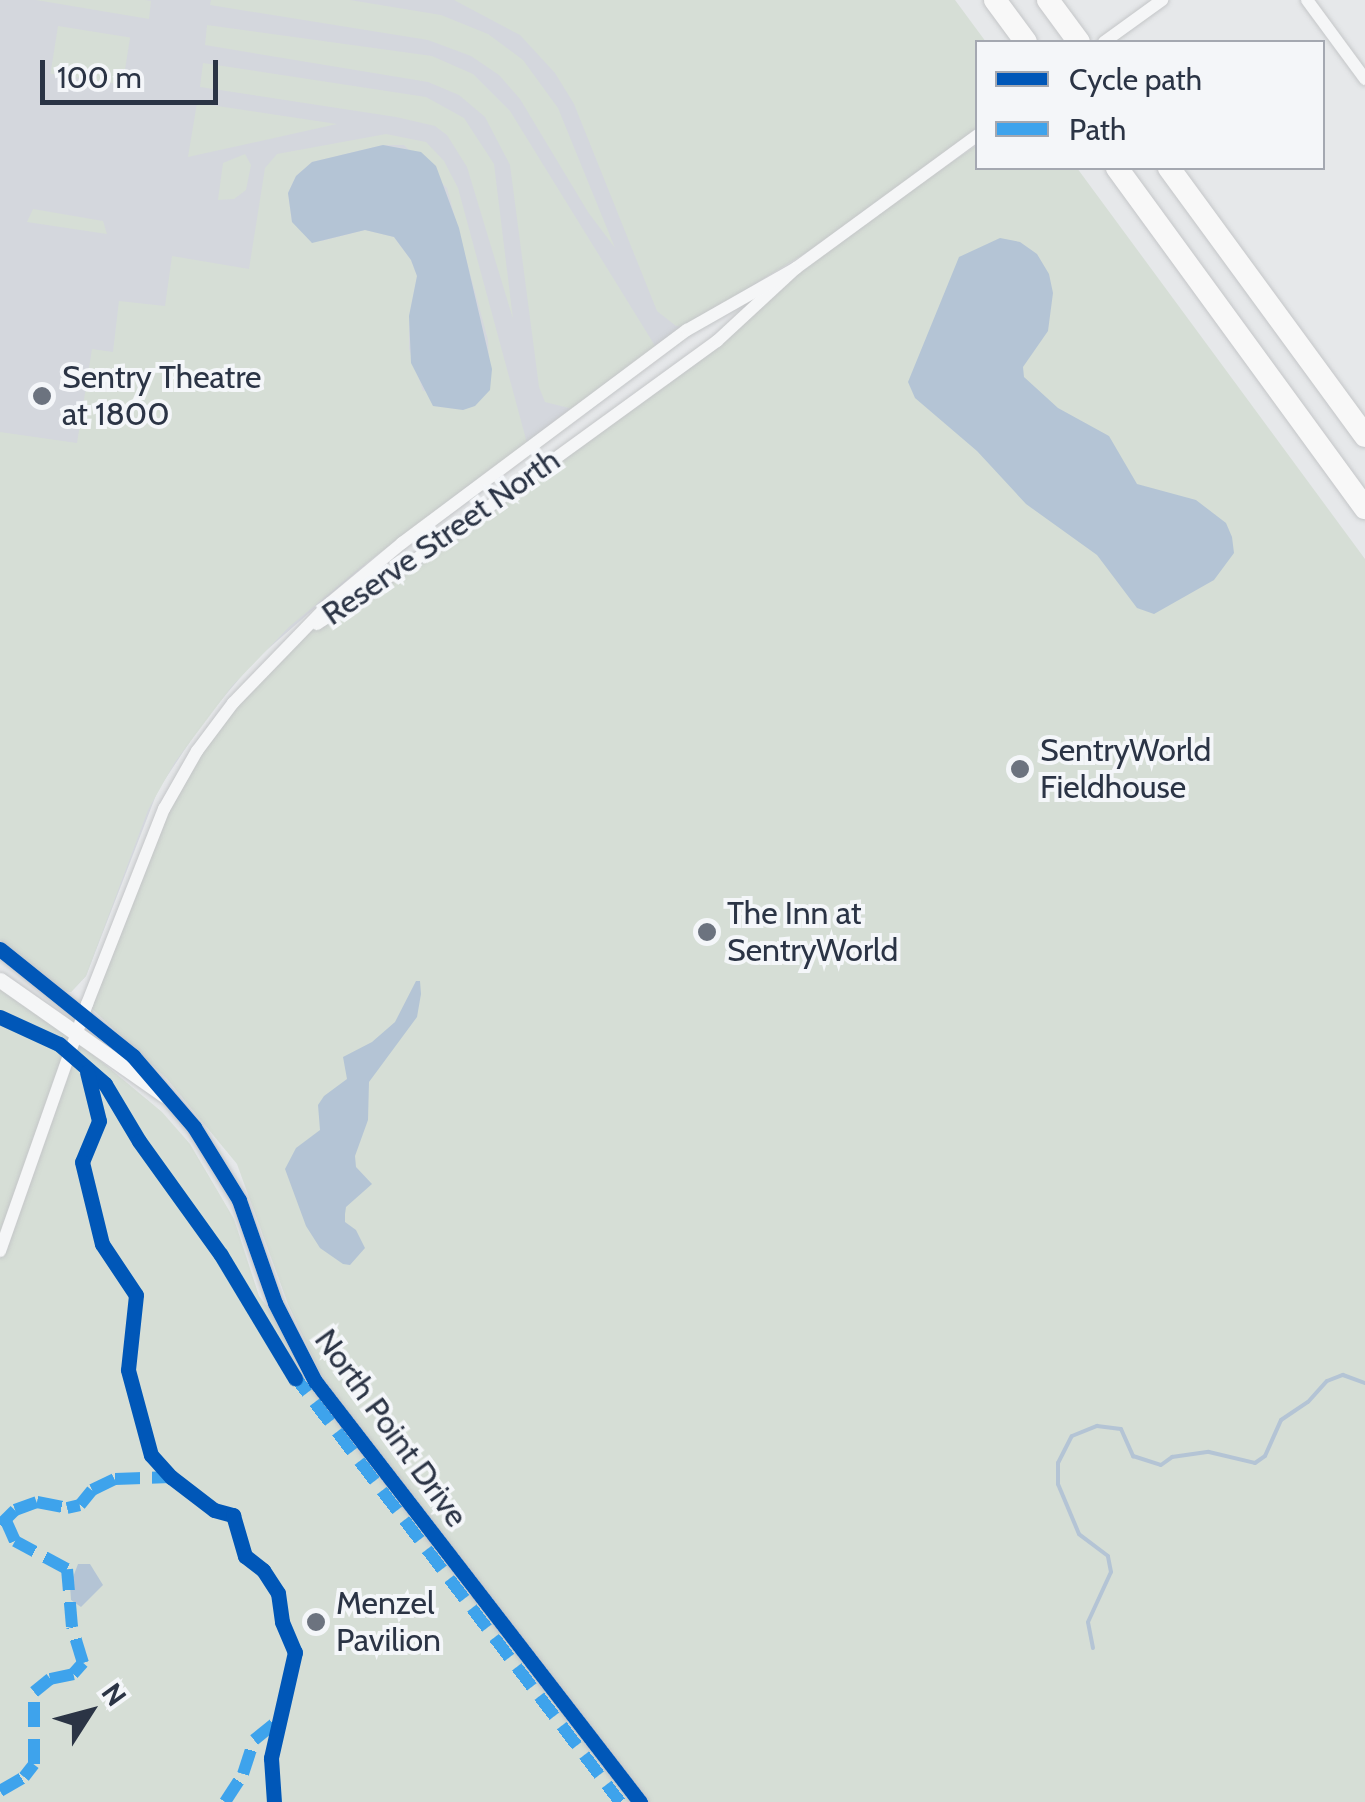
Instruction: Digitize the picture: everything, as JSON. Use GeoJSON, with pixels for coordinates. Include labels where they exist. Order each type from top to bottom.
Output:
{"type":"FeatureCollection","features":[{"type":"Feature","properties":{"kind":"highway"},"geometry":{"type":"LineString","coordinates":[[995,0],[1025,40]]}},
{"type":"Feature","properties":{"kind":"highway"},"geometry":{"type":"LineString","coordinates":[[1054,9],[1077,40]]}},
{"type":"Feature","properties":{"kind":"highway"},"geometry":{"type":"LineString","coordinates":[[1119,170],[1365,508]]}},
{"type":"Feature","properties":{"kind":"highway"},"geometry":{"type":"LineString","coordinates":[[1170,170],[1365,436]]}},
{"type":"Feature","properties":{"kind":"street"},"geometry":{"type":"LineString","coordinates":[[1107,40],[1162,0]]}},
{"type":"Feature","properties":{"kind":"street"},"geometry":{"type":"LineString","coordinates":[[1308,0],[1365,79]]}},
{"type":"Feature","properties":{"kind":"street","name":"Reserve Street North"},"geometry":{"type":"LineString","coordinates":[[294,639],[402,543],[662,348],[796,268],[975,137]]}},
{"type":"Feature","properties":{"kind":"street","name":"Reserve Street North"},"geometry":{"type":"LineString","coordinates":[[294,639],[420,556],[717,340],[796,268]]}},
{"type":"Feature","properties":{"kind":"street"},"geometry":{"type":"LineString","coordinates":[[0,1250],[82,1018],[164,808],[233,703],[294,639]]}},
{"type":"Feature","properties":{"kind":"street","name":"North Point Drive"},"geometry":{"type":"LineString","coordinates":[[0,949],[133,1056],[202,1138],[238,1200],[275,1303],[315,1382],[640,1802]]}},
{"type":"Feature","properties":{"kind":"street","name":"North Point Drive"},"geometry":{"type":"LineString","coordinates":[[0,980],[168,1098]]}},
{"type":"Feature","properties":{"kind":"shaded area"},"geometry":{"type":"Polygon","coordinates":[[[0,0],[954,0],[977,40],[975,129],[392,541],[254,661],[203,722],[158,790],[86,976],[71,992],[0,940],[0,0]]]}},
{"type":"Feature","properties":{"kind":"shaded area"},"geometry":{"type":"Polygon","coordinates":[[[36,0],[145,0],[151,1],[149,19],[36,0]]]}},
{"type":"Feature","properties":{"kind":"shaded area"},"geometry":{"type":"Polygon","coordinates":[[[211,0],[350,0],[441,15],[488,34],[523,60],[558,108],[615,248],[588,212],[520,99],[499,75],[471,56],[428,40],[210,5],[211,0]]]}},
{"type":"Feature","properties":{"kind":"shaded area"},"geometry":{"type":"Polygon","coordinates":[[[454,0],[955,0],[985,40],[975,40],[975,129],[809,251],[684,327],[676,326],[657,311],[574,104],[555,73],[520,35],[454,0]]]}},
{"type":"Feature","properties":{"kind":"shaded area"},"geometry":{"type":"Polygon","coordinates":[[[207,25],[432,56],[473,74],[510,111],[657,349],[573,409],[545,402],[539,387],[510,165],[485,117],[459,95],[428,82],[205,45],[207,25]]]}},
{"type":"Feature","properties":{"kind":"shaded area"},"geometry":{"type":"Polygon","coordinates":[[[58,26],[130,37],[123,85],[50,73],[58,26]]]}},
{"type":"Feature","properties":{"kind":"shaded area"},"geometry":{"type":"Polygon","coordinates":[[[203,63],[426,97],[464,118],[494,164],[513,319],[467,167],[447,135],[435,126],[396,117],[200,87],[203,63]]]}},
{"type":"Feature","properties":{"kind":"shaded area"},"geometry":{"type":"Polygon","coordinates":[[[197,103],[337,124],[188,157],[197,103]]]}},
{"type":"Feature","properties":{"kind":"shaded area"},"geometry":{"type":"Polygon","coordinates":[[[386,134],[426,142],[444,161],[458,188],[527,443],[361,567],[289,627],[232,686],[175,762],[148,810],[86,976],[71,992],[62,991],[0,940],[0,432],[77,443],[92,349],[113,352],[119,301],[165,306],[172,256],[249,269],[265,168],[277,154],[386,134]],[[383,145],[312,162],[296,176],[288,193],[292,222],[322,241],[365,230],[394,237],[417,276],[409,316],[409,349],[423,391],[490,390],[488,340],[447,188],[404,145],[383,145]]]}},
{"type":"Feature","properties":{"kind":"shaded area"},"geometry":{"type":"Polygon","coordinates":[[[975,146],[975,170],[1078,170],[1365,559],[1365,1802],[0,1802],[0,977],[162,1112],[190,1144],[234,1219],[259,1296],[324,1382],[288,1304],[237,1164],[167,1079],[87,1004],[164,809],[197,751],[294,639],[676,369],[796,268],[975,146]]]}},
{"type":"Feature","properties":{"kind":"shaded area"},"geometry":{"type":"Polygon","coordinates":[[[245,154],[251,165],[246,190],[234,199],[218,200],[223,163],[245,154]]]}},
{"type":"Feature","properties":{"kind":"shaded area"},"geometry":{"type":"Polygon","coordinates":[[[33,209],[103,221],[107,234],[27,222],[33,209]]]}},
{"type":"Feature","properties":{"kind":"water"},"geometry":{"type":"Polygon","coordinates":[[[383,145],[421,152],[436,166],[459,228],[492,369],[490,390],[475,406],[463,410],[433,406],[411,363],[409,316],[417,276],[394,237],[365,230],[312,243],[292,222],[288,193],[296,176],[312,162],[383,145]]]}},
{"type":"Feature","properties":{"kind":"water"},"geometry":{"type":"Polygon","coordinates":[[[1000,238],[1020,242],[1037,254],[1049,274],[1053,293],[1048,331],[1023,367],[1024,377],[1058,408],[1109,436],[1137,484],[1196,500],[1226,523],[1232,537],[1234,553],[1214,580],[1154,614],[1137,608],[1097,555],[1026,504],[977,451],[915,398],[908,382],[959,257],[1000,238]]]}},
{"type":"Feature","properties":{"kind":"water"},"geometry":{"type":"Polygon","coordinates":[[[416,981],[420,981],[421,994],[417,1017],[369,1082],[368,1120],[355,1156],[356,1167],[372,1184],[346,1207],[345,1214],[345,1222],[356,1230],[365,1248],[350,1265],[343,1264],[320,1248],[306,1226],[285,1169],[296,1148],[320,1130],[318,1105],[324,1096],[347,1079],[343,1057],[372,1042],[395,1022],[416,981]]]}},
{"type":"Feature","properties":{"kind":"water"},"geometry":{"type":"Polygon","coordinates":[[[78,1564],[90,1564],[103,1585],[81,1607],[71,1600],[70,1585],[78,1564]]]}},
{"type":"Feature","properties":{"kind":"waterway"},"geometry":{"type":"LineString","coordinates":[[1093,1648],[1088,1622],[1111,1572],[1108,1556],[1079,1534],[1058,1484],[1058,1463],[1072,1436],[1097,1426],[1121,1429],[1133,1456],[1161,1465],[1172,1457],[1209,1452],[1255,1463],[1265,1456],[1281,1420],[1308,1402],[1327,1381],[1343,1375],[1365,1383]]}},
{"type":"Feature","properties":{"kind":"marked path"},"geometry":{"type":"LineString","coordinates":[[292,1373],[620,1802]]}},
{"type":"Feature","properties":{"kind":"marked path"},"geometry":{"type":"LineString","coordinates":[[0,1525],[15,1510],[37,1502],[67,1508],[80,1505],[92,1490],[115,1479],[171,1477]]}},
{"type":"Feature","properties":{"kind":"marked path"},"geometry":{"type":"LineString","coordinates":[[0,1791],[24,1777],[34,1764],[34,1692],[50,1679],[73,1674],[83,1663],[72,1627],[67,1569],[15,1541],[5,1519]]}},
{"type":"Feature","properties":{"kind":"marked path"},"geometry":{"type":"LineString","coordinates":[[225,1802],[243,1774],[254,1740],[276,1722]]}},
{"type":"Feature","properties":{"kind":"cycle path"},"geometry":{"type":"LineString","coordinates":[[0,949],[133,1056],[194,1127],[239,1200],[275,1303],[315,1381],[640,1802]]}},
{"type":"Feature","properties":{"kind":"cycle path"},"geometry":{"type":"LineString","coordinates":[[0,1017],[59,1044],[105,1084],[139,1141],[221,1255],[295,1378]]}},
{"type":"Feature","properties":{"kind":"cycle path"},"geometry":{"type":"LineString","coordinates":[[87,1072],[99,1121],[82,1162],[102,1244],[136,1295],[128,1370],[151,1455],[171,1477],[214,1510],[233,1515],[245,1556],[263,1570],[278,1593],[282,1622],[295,1652],[271,1758],[274,1802]]}},
{"type":"Feature","properties":{"kind":"place","name":"Sentry Theatre at 1800"},"geometry":{"type":"Point","coordinates":[42,396]}},
{"type":"Feature","properties":{"kind":"place","name":"SentryWorld Fieldhouse"},"geometry":{"type":"Point","coordinates":[1020,769]}},
{"type":"Feature","properties":{"kind":"place","name":"The Inn at SentryWorld"},"geometry":{"type":"Point","coordinates":[707,932]}},
{"type":"Feature","properties":{"kind":"place","name":"Menzel Pavilion"},"geometry":{"type":"Point","coordinates":[316,1622]}}]}
